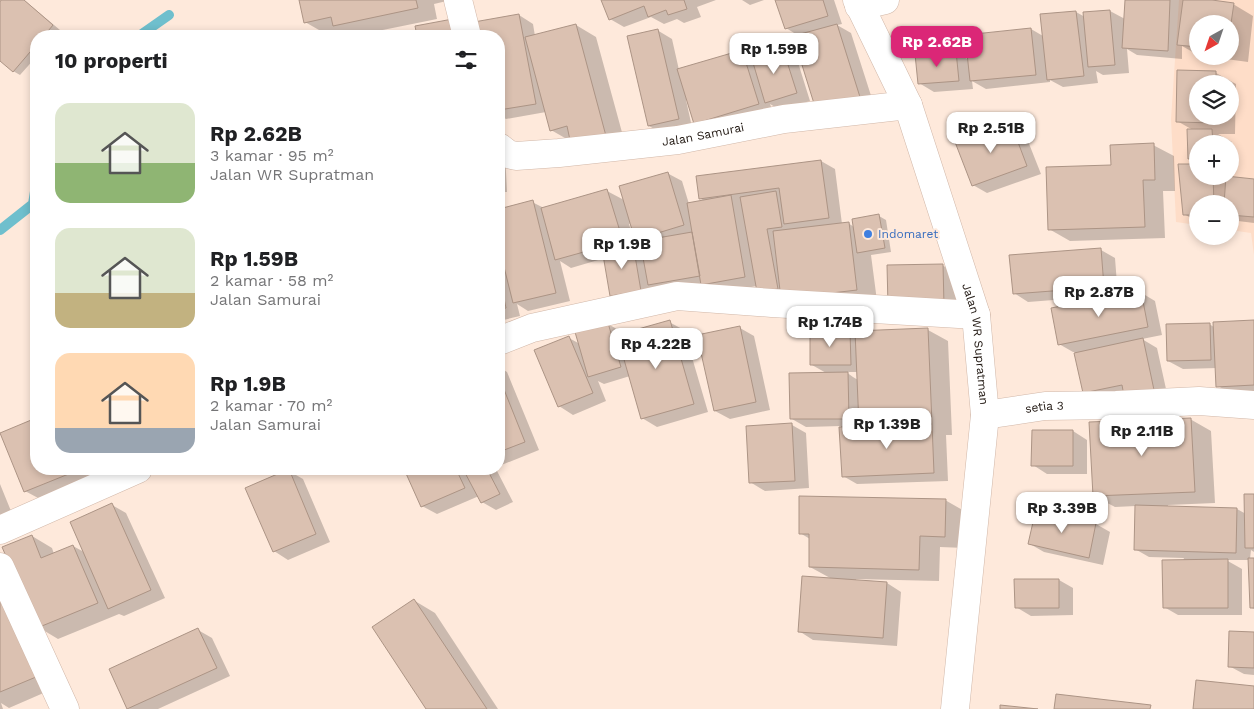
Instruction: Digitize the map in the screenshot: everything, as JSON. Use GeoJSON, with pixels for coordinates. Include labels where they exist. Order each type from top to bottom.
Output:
{"type":"FeatureCollection","features":[{"type":"Feature","properties":{"kind":"main road"},"geometry":{"type":"LineString","coordinates":[[458,0],[466,30]]}},
{"type":"Feature","properties":{"kind":"main road"},"geometry":{"type":"LineString","coordinates":[[858,3],[885,0]]}},
{"type":"Feature","properties":{"kind":"main road","name":"Jalan WR Supratman"},"geometry":{"type":"LineString","coordinates":[[858,3],[908,105],[976,315],[984,415],[955,709]]}},
{"type":"Feature","properties":{"kind":"main road","name":"Jalan Samurai"},"geometry":{"type":"LineString","coordinates":[[505,152],[516,156],[678,140],[784,119],[908,105]]}},
{"type":"Feature","properties":{"kind":"main road"},"geometry":{"type":"LineString","coordinates":[[505,339],[532,328],[677,296],[976,315]]}},
{"type":"Feature","properties":{"kind":"main road","name":"setia 3"},"geometry":{"type":"LineString","coordinates":[[984,415],[1046,406],[1199,401],[1254,405]]}},
{"type":"Feature","properties":{"kind":"main road"},"geometry":{"type":"LineString","coordinates":[[0,530],[124,475]]}},
{"type":"Feature","properties":{"kind":"main road"},"geometry":{"type":"LineString","coordinates":[[0,567],[65,709]]}},
{"type":"Feature","properties":{"kind":"shaded area"},"geometry":{"type":"Polygon","coordinates":[[[1179,0],[1254,0],[1254,255],[1251,233],[1239,231],[1239,195],[1189,195],[1189,224],[1176,222],[1171,119],[1179,0]]]}},
{"type":"Feature","properties":{"kind":"building"},"geometry":{"type":"Polygon","coordinates":[[[1,0],[24,0],[53,25],[49,30],[30,30],[30,52],[13,72],[0,61],[1,0]]]}},
{"type":"Feature","properties":{"kind":"building"},"geometry":{"type":"Polygon","coordinates":[[[299,0],[416,0],[418,8],[333,26],[331,17],[304,23],[299,0]]]}},
{"type":"Feature","properties":{"kind":"building"},"geometry":{"type":"Polygon","coordinates":[[[601,0],[684,0],[687,9],[668,15],[666,10],[648,17],[644,6],[609,20],[601,0]]]}},
{"type":"Feature","properties":{"kind":"building"},"geometry":{"type":"Polygon","coordinates":[[[775,0],[823,0],[828,16],[785,29],[775,0]]]}},
{"type":"Feature","properties":{"kind":"building"},"geometry":{"type":"Polygon","coordinates":[[[1125,0],[1170,0],[1168,51],[1122,48],[1125,0]]]}},
{"type":"Feature","properties":{"kind":"building"},"geometry":{"type":"Polygon","coordinates":[[[1183,0],[1212,0],[1234,3],[1232,15],[1189,15],[1189,46],[1177,45],[1183,0]]]}},
{"type":"Feature","properties":{"kind":"building"},"geometry":{"type":"Polygon","coordinates":[[[1110,10],[1115,65],[1088,67],[1083,12],[1110,10]]]}},
{"type":"Feature","properties":{"kind":"building"},"geometry":{"type":"Polygon","coordinates":[[[1076,11],[1084,76],[1047,80],[1040,14],[1076,11]]]}},
{"type":"Feature","properties":{"kind":"building"},"geometry":{"type":"Polygon","coordinates":[[[519,14],[536,104],[505,109],[505,30],[476,30],[474,22],[519,14]]]}},
{"type":"Feature","properties":{"kind":"building"},"geometry":{"type":"Polygon","coordinates":[[[458,18],[461,30],[416,30],[415,26],[458,18]]]}},
{"type":"Feature","properties":{"kind":"building"},"geometry":{"type":"Polygon","coordinates":[[[576,24],[606,136],[571,145],[567,126],[550,131],[525,37],[576,24]]]}},
{"type":"Feature","properties":{"kind":"building"},"geometry":{"type":"Polygon","coordinates":[[[837,24],[860,97],[816,110],[793,36],[837,24]]]}},
{"type":"Feature","properties":{"kind":"building"},"geometry":{"type":"Polygon","coordinates":[[[1031,28],[1036,75],[970,81],[965,35],[1031,28]]]}},
{"type":"Feature","properties":{"kind":"building"},"geometry":{"type":"Polygon","coordinates":[[[658,29],[679,119],[648,126],[627,36],[658,29]]]}},
{"type":"Feature","properties":{"kind":"building"},"geometry":{"type":"Polygon","coordinates":[[[782,46],[797,93],[765,103],[751,56],[782,46]]]}},
{"type":"Feature","properties":{"kind":"building"},"geometry":{"type":"Polygon","coordinates":[[[742,50],[759,104],[694,124],[677,69],[742,50]]]}},
{"type":"Feature","properties":{"kind":"building"},"geometry":{"type":"Polygon","coordinates":[[[956,51],[959,81],[918,84],[915,54],[956,51]]]}},
{"type":"Feature","properties":{"kind":"building"},"geometry":{"type":"Polygon","coordinates":[[[1177,70],[1216,71],[1216,75],[1189,75],[1189,122],[1176,122],[1177,70]]]}},
{"type":"Feature","properties":{"kind":"building"},"geometry":{"type":"Polygon","coordinates":[[[1010,121],[1027,166],[972,186],[955,142],[1010,121]]]}},
{"type":"Feature","properties":{"kind":"building"},"geometry":{"type":"Polygon","coordinates":[[[1187,129],[1212,129],[1212,135],[1189,135],[1188,159],[1187,129]]]}},
{"type":"Feature","properties":{"kind":"building"},"geometry":{"type":"Polygon","coordinates":[[[1154,143],[1155,180],[1143,180],[1145,227],[1048,230],[1046,167],[1111,165],[1110,145],[1154,143]]]}},
{"type":"Feature","properties":{"kind":"building"},"geometry":{"type":"Polygon","coordinates":[[[821,160],[829,218],[784,224],[779,188],[699,199],[696,176],[821,160]]]}},
{"type":"Feature","properties":{"kind":"building"},"geometry":{"type":"Polygon","coordinates":[[[1178,164],[1189,164],[1189,185],[1213,185],[1214,195],[1189,195],[1189,215],[1183,215],[1178,164]]]}},
{"type":"Feature","properties":{"kind":"building"},"geometry":{"type":"Polygon","coordinates":[[[668,172],[684,225],[635,240],[619,186],[668,172]]]}},
{"type":"Feature","properties":{"kind":"building"},"geometry":{"type":"Polygon","coordinates":[[[1239,177],[1254,179],[1254,217],[1239,216],[1239,195],[1225,195],[1225,185],[1239,185],[1239,177]]]}},
{"type":"Feature","properties":{"kind":"building"},"geometry":{"type":"Polygon","coordinates":[[[607,189],[623,241],[555,260],[541,208],[607,189]]]}},
{"type":"Feature","properties":{"kind":"building"},"geometry":{"type":"Polygon","coordinates":[[[776,191],[782,227],[767,229],[778,289],[757,292],[740,197],[776,191]]]}},
{"type":"Feature","properties":{"kind":"building"},"geometry":{"type":"Polygon","coordinates":[[[731,195],[745,277],[701,285],[687,203],[731,195]]]}},
{"type":"Feature","properties":{"kind":"building"},"geometry":{"type":"Polygon","coordinates":[[[533,200],[556,293],[513,303],[505,271],[505,207],[533,200]]]}},
{"type":"Feature","properties":{"kind":"building","name":"Indomaret"},"geometry":{"type":"Polygon","coordinates":[[[879,214],[885,248],[857,253],[852,219],[879,214]]]}},
{"type":"Feature","properties":{"kind":"building"},"geometry":{"type":"Polygon","coordinates":[[[849,222],[857,290],[781,299],[773,231],[849,222]]]}},
{"type":"Feature","properties":{"kind":"building"},"geometry":{"type":"Polygon","coordinates":[[[692,232],[700,276],[648,285],[640,241],[692,232]]]}},
{"type":"Feature","properties":{"kind":"building"},"geometry":{"type":"Polygon","coordinates":[[[633,244],[641,291],[610,296],[602,249],[633,244]]]}},
{"type":"Feature","properties":{"kind":"building"},"geometry":{"type":"Polygon","coordinates":[[[1101,248],[1104,287],[1013,294],[1009,255],[1101,248]]]}},
{"type":"Feature","properties":{"kind":"building"},"geometry":{"type":"Polygon","coordinates":[[[943,264],[944,306],[888,306],[887,265],[943,264]]]}},
{"type":"Feature","properties":{"kind":"building"},"geometry":{"type":"Polygon","coordinates":[[[1141,291],[1148,327],[1058,345],[1051,308],[1141,291]]]}},
{"type":"Feature","properties":{"kind":"building"},"geometry":{"type":"Polygon","coordinates":[[[670,320],[694,404],[641,419],[617,335],[670,320]]]}},
{"type":"Feature","properties":{"kind":"building"},"geometry":{"type":"Polygon","coordinates":[[[1254,320],[1254,385],[1216,387],[1213,322],[1254,320]]]}},
{"type":"Feature","properties":{"kind":"building"},"geometry":{"type":"Polygon","coordinates":[[[608,323],[621,367],[588,377],[575,332],[608,323]]]}},
{"type":"Feature","properties":{"kind":"building"},"geometry":{"type":"Polygon","coordinates":[[[1210,323],[1211,360],[1167,361],[1166,324],[1210,323]]]}},
{"type":"Feature","properties":{"kind":"building"},"geometry":{"type":"Polygon","coordinates":[[[740,326],[756,402],[714,411],[697,335],[740,326]]]}},
{"type":"Feature","properties":{"kind":"building"},"geometry":{"type":"Polygon","coordinates":[[[928,328],[932,424],[859,426],[855,331],[928,328]]]}},
{"type":"Feature","properties":{"kind":"building"},"geometry":{"type":"Polygon","coordinates":[[[850,331],[851,365],[810,365],[810,332],[850,331]]]}},
{"type":"Feature","properties":{"kind":"building"},"geometry":{"type":"Polygon","coordinates":[[[569,336],[593,393],[558,407],[534,350],[569,336]]]}},
{"type":"Feature","properties":{"kind":"building"},"geometry":{"type":"Polygon","coordinates":[[[1143,338],[1154,390],[1124,396],[1122,385],[1083,393],[1074,353],[1143,338]]]}},
{"type":"Feature","properties":{"kind":"building"},"geometry":{"type":"Polygon","coordinates":[[[848,372],[849,419],[790,419],[789,373],[848,372]]]}},
{"type":"Feature","properties":{"kind":"building"},"geometry":{"type":"Polygon","coordinates":[[[505,392],[525,442],[505,450],[505,392]]]}},
{"type":"Feature","properties":{"kind":"building"},"geometry":{"type":"Polygon","coordinates":[[[1191,418],[1195,492],[1093,496],[1089,422],[1191,418]]]}},
{"type":"Feature","properties":{"kind":"building"},"geometry":{"type":"Polygon","coordinates":[[[30,420],[30,475],[66,475],[24,492],[0,433],[30,420]]]}},
{"type":"Feature","properties":{"kind":"building"},"geometry":{"type":"Polygon","coordinates":[[[792,423],[795,481],[749,483],[746,426],[792,423]]]}},
{"type":"Feature","properties":{"kind":"building"},"geometry":{"type":"Polygon","coordinates":[[[932,424],[934,473],[842,477],[839,427],[932,424]]]}},
{"type":"Feature","properties":{"kind":"building"},"geometry":{"type":"Polygon","coordinates":[[[1032,430],[1073,430],[1073,466],[1031,466],[1032,430]]]}},
{"type":"Feature","properties":{"kind":"building"},"geometry":{"type":"Polygon","coordinates":[[[275,475],[291,475],[316,534],[273,552],[245,488],[275,475]]]}},
{"type":"Feature","properties":{"kind":"building"},"geometry":{"type":"Polygon","coordinates":[[[407,475],[459,475],[465,488],[421,507],[407,475]]]}},
{"type":"Feature","properties":{"kind":"building"},"geometry":{"type":"Polygon","coordinates":[[[466,475],[490,475],[500,494],[481,503],[466,475]]]}},
{"type":"Feature","properties":{"kind":"building"},"geometry":{"type":"Polygon","coordinates":[[[1244,494],[1254,494],[1254,548],[1245,548],[1244,494]]]}},
{"type":"Feature","properties":{"kind":"building"},"geometry":{"type":"Polygon","coordinates":[[[799,496],[946,499],[945,537],[920,536],[919,570],[809,567],[809,534],[799,534],[799,496]]]}},
{"type":"Feature","properties":{"kind":"building"},"geometry":{"type":"Polygon","coordinates":[[[112,503],[151,590],[108,609],[70,522],[112,503]]]}},
{"type":"Feature","properties":{"kind":"building"},"geometry":{"type":"Polygon","coordinates":[[[1135,505],[1237,508],[1236,553],[1134,550],[1135,505]]]}},
{"type":"Feature","properties":{"kind":"building"},"geometry":{"type":"Polygon","coordinates":[[[1036,509],[1096,523],[1089,558],[1028,544],[1036,509]]]}},
{"type":"Feature","properties":{"kind":"building"},"geometry":{"type":"Polygon","coordinates":[[[32,535],[41,558],[73,545],[98,603],[37,628],[2,547],[32,535]]]}},
{"type":"Feature","properties":{"kind":"building"},"geometry":{"type":"Polygon","coordinates":[[[1248,558],[1254,558],[1254,608],[1250,608],[1248,558]]]}},
{"type":"Feature","properties":{"kind":"building"},"geometry":{"type":"Polygon","coordinates":[[[1228,559],[1228,608],[1163,608],[1162,560],[1228,559]]]}},
{"type":"Feature","properties":{"kind":"building"},"geometry":{"type":"Polygon","coordinates":[[[802,576],[887,582],[883,638],[798,632],[802,576]]]}},
{"type":"Feature","properties":{"kind":"building"},"geometry":{"type":"Polygon","coordinates":[[[1014,579],[1059,579],[1059,608],[1015,608],[1014,579]]]}},
{"type":"Feature","properties":{"kind":"building"},"geometry":{"type":"Polygon","coordinates":[[[0,598],[36,677],[0,692],[0,598]]]}},
{"type":"Feature","properties":{"kind":"building"},"geometry":{"type":"Polygon","coordinates":[[[414,599],[487,709],[426,709],[372,627],[414,599]]]}},
{"type":"Feature","properties":{"kind":"building"},"geometry":{"type":"Polygon","coordinates":[[[198,628],[217,668],[127,709],[109,669],[198,628]]]}},
{"type":"Feature","properties":{"kind":"building"},"geometry":{"type":"Polygon","coordinates":[[[1229,631],[1254,632],[1254,668],[1228,667],[1229,631]]]}},
{"type":"Feature","properties":{"kind":"building"},"geometry":{"type":"Polygon","coordinates":[[[1196,680],[1254,686],[1254,709],[1193,709],[1196,680]]]}},
{"type":"Feature","properties":{"kind":"building"},"geometry":{"type":"Polygon","coordinates":[[[1056,694],[1151,705],[1150,709],[1054,709],[1056,694]]]}},
{"type":"Feature","properties":{"kind":"building"},"geometry":{"type":"Polygon","coordinates":[[[1000,705],[1038,709],[1000,709],[1000,705]]]}},
{"type":"Feature","properties":{"kind":"waterway"},"geometry":{"type":"LineString","coordinates":[[148,30],[169,15]]}},
{"type":"Feature","properties":{"kind":"waterway"},"geometry":{"type":"LineString","coordinates":[[0,230],[30,206]]}},
{"type":"Feature","properties":{"kind":"place","name":"Indomaret"},"geometry":{"type":"Point","coordinates":[868,234]}}]}
